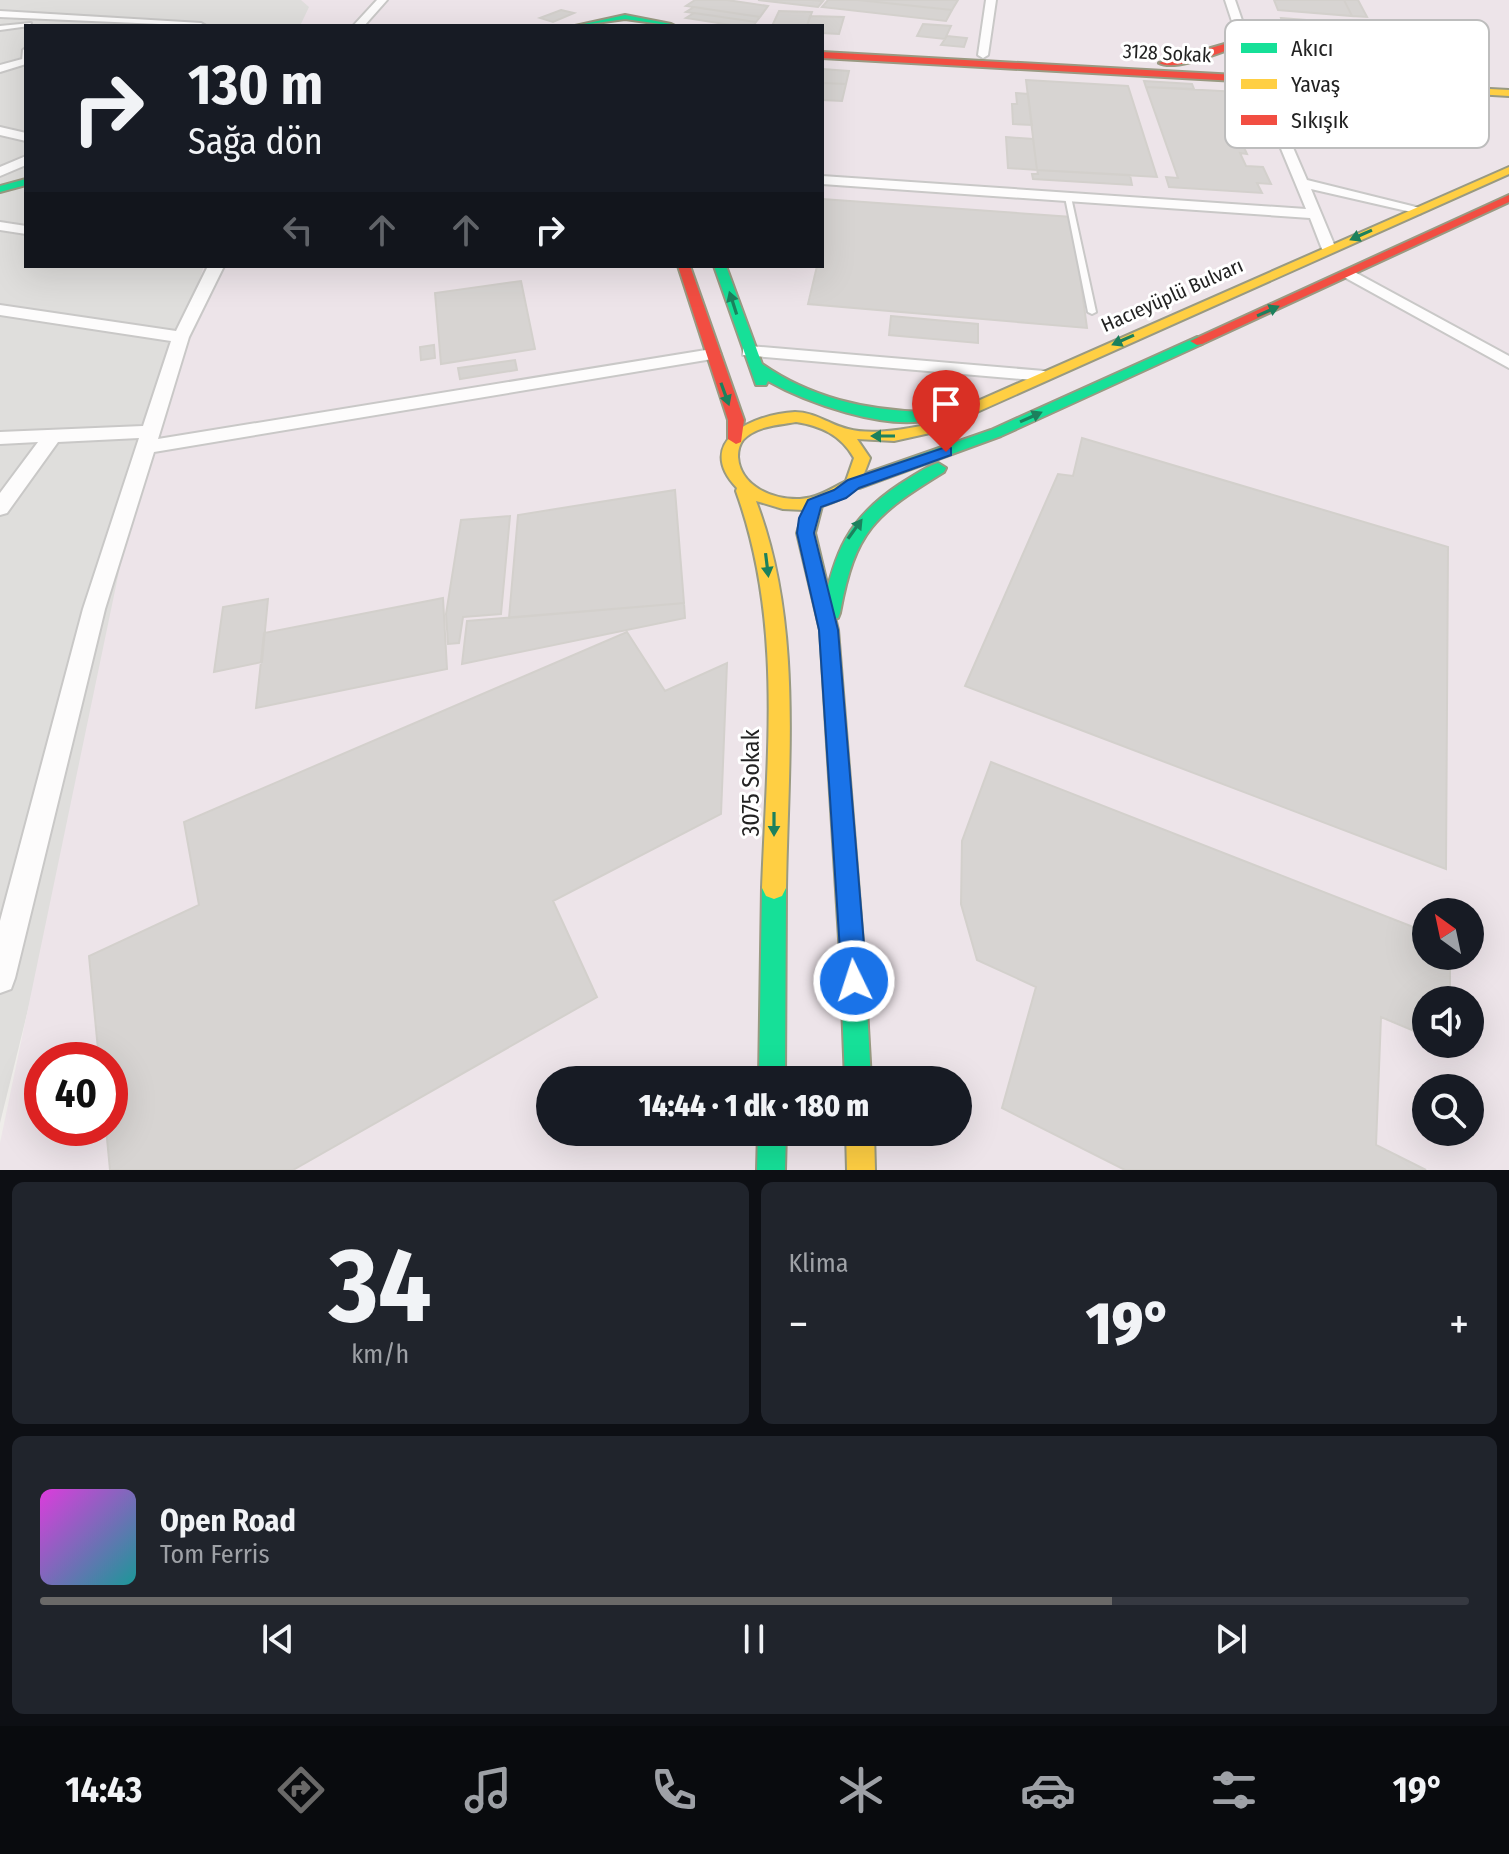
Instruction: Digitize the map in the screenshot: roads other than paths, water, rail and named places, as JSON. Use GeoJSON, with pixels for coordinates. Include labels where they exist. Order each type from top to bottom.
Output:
{"type":"FeatureCollection","features":[{"type":"Feature","properties":{"kind":"street"},"geometry":{"type":"LineString","coordinates":[[16,15],[20,0]]}},
{"type":"Feature","properties":{"kind":"street"},"geometry":{"type":"LineString","coordinates":[[360,24],[382,0]]}},
{"type":"Feature","properties":{"kind":"street"},"geometry":{"type":"LineString","coordinates":[[984,60],[991,0]]}},
{"type":"Feature","properties":{"kind":"street"},"geometry":{"type":"LineString","coordinates":[[1230,0],[1236,20]]}},
{"type":"Feature","properties":{"kind":"street"},"geometry":{"type":"LineString","coordinates":[[588,23],[653,12]]}},
{"type":"Feature","properties":{"kind":"street"},"geometry":{"type":"LineString","coordinates":[[588,23],[653,12]]}},
{"type":"Feature","properties":{"kind":"street"},"geometry":{"type":"LineString","coordinates":[[0,14],[167,24]]}},
{"type":"Feature","properties":{"kind":"street","name":"3128 Sokak"},"geometry":{"type":"LineString","coordinates":[[824,47],[1225,73]]}},
{"type":"Feature","properties":{"kind":"street"},"geometry":{"type":"LineString","coordinates":[[1163,63],[1186,60],[1225,47]]}},
{"type":"Feature","properties":{"kind":"street","name":"3128 Sokak"},"geometry":{"type":"LineString","coordinates":[[824,55],[1163,63],[1225,71]]}},
{"type":"Feature","properties":{"kind":"street"},"geometry":{"type":"LineString","coordinates":[[0,69],[24,58]]}},
{"type":"Feature","properties":{"kind":"street","name":"3128 Sokak"},"geometry":{"type":"LineString","coordinates":[[1489,82],[1509,83]]}},
{"type":"Feature","properties":{"kind":"street","name":"3128 Sokak"},"geometry":{"type":"LineString","coordinates":[[1489,92],[1509,93]]}},
{"type":"Feature","properties":{"kind":"street"},"geometry":{"type":"LineString","coordinates":[[0,131],[24,137]]}},
{"type":"Feature","properties":{"kind":"street"},"geometry":{"type":"LineString","coordinates":[[1287,148],[1329,249],[1349,274],[1509,362]]}},
{"type":"Feature","properties":{"kind":"street"},"geometry":{"type":"LineString","coordinates":[[0,172],[24,161]]}},
{"type":"Feature","properties":{"kind":"street","name":"Hacıeyüplü Bulvarı"},"geometry":{"type":"LineString","coordinates":[[848,434],[894,436],[917,432],[1509,170]]}},
{"type":"Feature","properties":{"kind":"street"},"geometry":{"type":"LineString","coordinates":[[824,180],[1316,214]]}},
{"type":"Feature","properties":{"kind":"street"},"geometry":{"type":"LineString","coordinates":[[0,189],[24,183]]}},
{"type":"Feature","properties":{"kind":"street"},"geometry":{"type":"LineString","coordinates":[[1304,183],[1415,211]]}},
{"type":"Feature","properties":{"kind":"street"},"geometry":{"type":"LineString","coordinates":[[853,484],[862,458],[848,434],[824,422],[796,417],[760,422],[736,439],[729,451],[728,464],[744,491],[780,503],[814,504],[840,494],[853,484],[996,433],[1349,274],[1509,198]]}},
{"type":"Feature","properties":{"kind":"street"},"geometry":{"type":"LineString","coordinates":[[0,226],[24,230]]}},
{"type":"Feature","properties":{"kind":"street"},"geometry":{"type":"LineString","coordinates":[[0,978],[94,609],[181,337],[215,268]]}},
{"type":"Feature","properties":{"kind":"street"},"geometry":{"type":"LineString","coordinates":[[685,268],[736,420],[736,439]]}},
{"type":"Feature","properties":{"kind":"street"},"geometry":{"type":"LineString","coordinates":[[721,268],[751,358],[770,396],[796,417]]}},
{"type":"Feature","properties":{"kind":"street"},"geometry":{"type":"LineString","coordinates":[[0,310],[181,337]]}},
{"type":"Feature","properties":{"kind":"street"},"geometry":{"type":"LineString","coordinates":[[0,438],[146,440],[712,354]]}},
{"type":"Feature","properties":{"kind":"street"},"geometry":{"type":"LineString","coordinates":[[751,358],[1044,376]]}},
{"type":"Feature","properties":{"kind":"street"},"geometry":{"type":"LineString","coordinates":[[751,358],[770,379],[794,391],[884,415],[934,417],[976,406]]}},
{"type":"Feature","properties":{"kind":"street"},"geometry":{"type":"LineString","coordinates":[[829,630],[838,564],[857,525],[878,504],[996,433]]}},
{"type":"Feature","properties":{"kind":"street"},"geometry":{"type":"LineString","coordinates":[[0,508],[51,438]]}},
{"type":"Feature","properties":{"kind":"street","name":"3075 Sokak"},"geometry":{"type":"LineString","coordinates":[[744,491],[756,508],[764,542],[776,642],[772,1066]]}},
{"type":"Feature","properties":{"kind":"street"},"geometry":{"type":"LineString","coordinates":[[814,504],[806,533],[829,630],[857,1066]]}},
{"type":"Feature","properties":{"kind":"street"},"geometry":{"type":"LineString","coordinates":[[771,1170],[772,1146]]}},
{"type":"Feature","properties":{"kind":"street"},"geometry":{"type":"LineString","coordinates":[[860,1146],[861,1170]]}},
{"type":"Feature","properties":{"kind":"lane"},"geometry":{"type":"LineString","coordinates":[[31,24],[46,17]]}},
{"type":"Feature","properties":{"kind":"lane"},"geometry":{"type":"LineString","coordinates":[[0,28],[24,26]]}},
{"type":"Feature","properties":{"kind":"lane"},"geometry":{"type":"LineString","coordinates":[[1068,197],[1092,312]]}}]}
